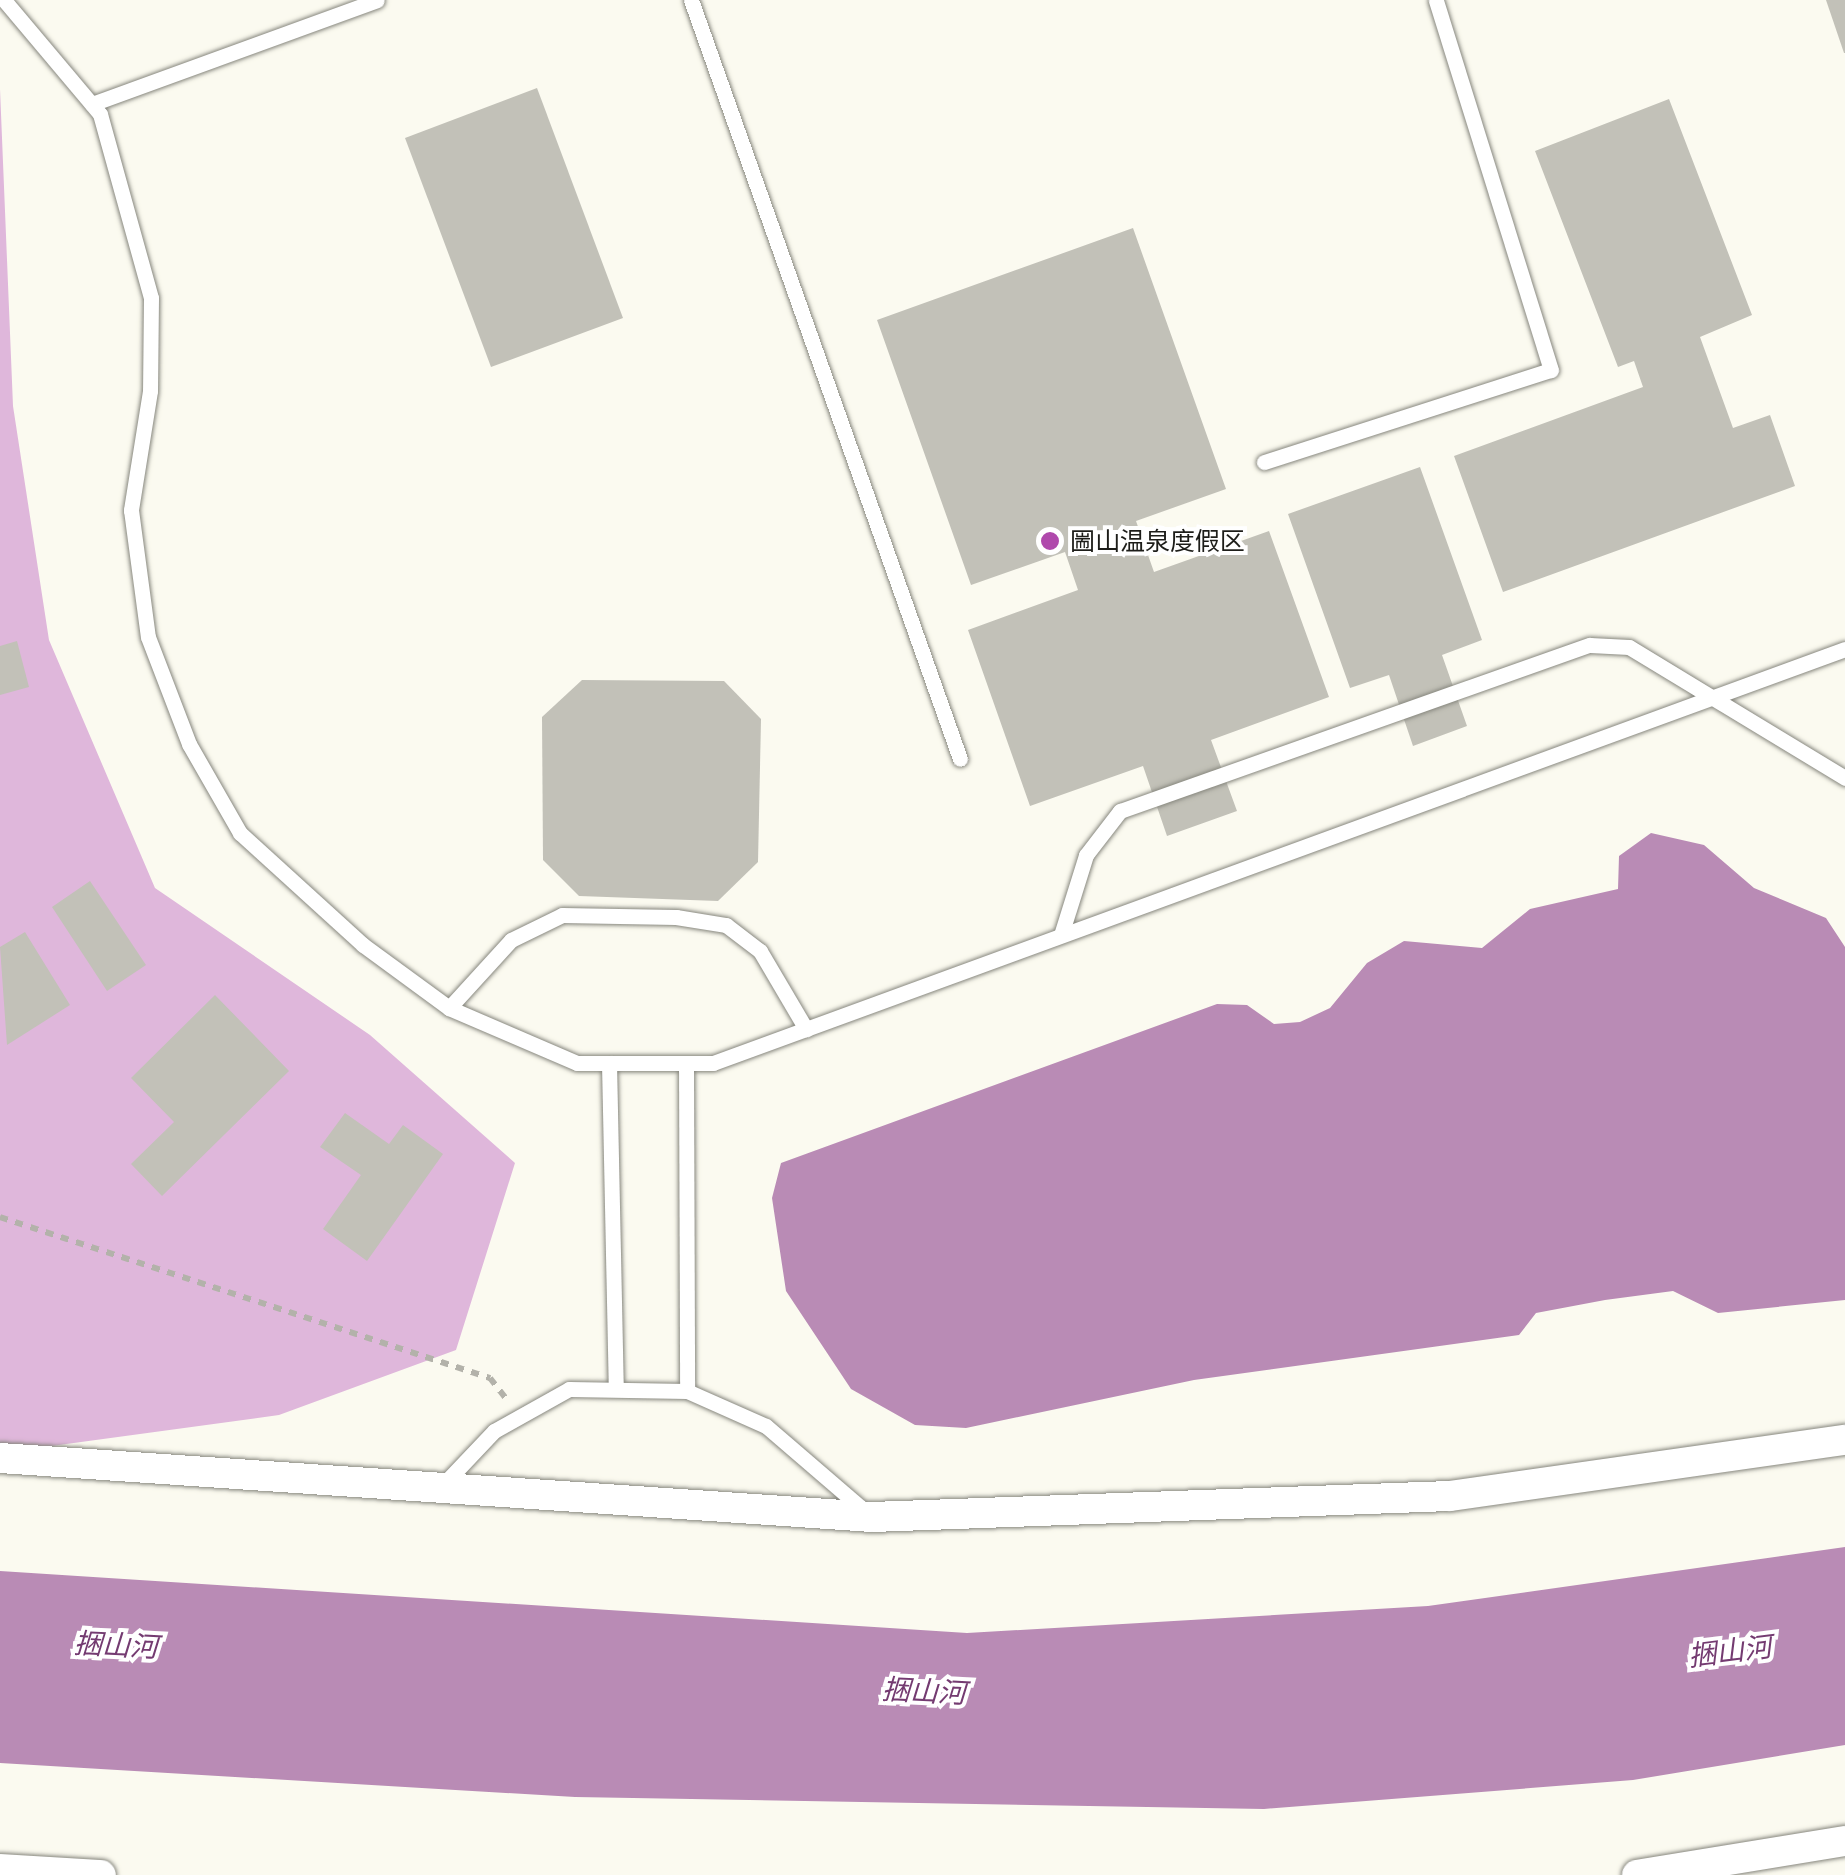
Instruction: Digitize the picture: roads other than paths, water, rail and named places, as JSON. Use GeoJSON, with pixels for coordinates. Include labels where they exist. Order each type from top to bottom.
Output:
{"type":"FeatureCollection","features":[{"type":"Feature","properties":{"kind":"street"},"geometry":{"type":"LineString","coordinates":[[0,1458],[438,1491],[872,1517],[1450,1496],[1845,1440]]}},
{"type":"Feature","properties":{"kind":"street"},"geometry":{"type":"LineString","coordinates":[[1637,1875],[1845,1841]]}},
{"type":"Feature","properties":{"kind":"street"},"geometry":{"type":"LineString","coordinates":[[0,1869],[101,1875]]}},
{"type":"Feature","properties":{"kind":"lane"},"geometry":{"type":"LineString","coordinates":[[4,0],[92,104],[151,298],[150,391],[131,510],[148,637],[189,744],[240,833],[363,946],[448,1008],[577,1064],[713,1063],[1845,648]]}},
{"type":"Feature","properties":{"kind":"lane"},"geometry":{"type":"LineString","coordinates":[[92,104],[377,0]]}},
{"type":"Feature","properties":{"kind":"lane"},"geometry":{"type":"LineString","coordinates":[[691,0],[960,758]]}},
{"type":"Feature","properties":{"kind":"lane"},"geometry":{"type":"LineString","coordinates":[[1264,462],[1552,370],[1436,0]]}},
{"type":"Feature","properties":{"kind":"lane"},"geometry":{"type":"LineString","coordinates":[[1061,935],[1086,855],[1120,811],[1590,644],[1629,647],[1717,695],[1845,778]]}},
{"type":"Feature","properties":{"kind":"lane"},"geometry":{"type":"LineString","coordinates":[[448,1008],[511,940],[562,915],[676,916],[726,925],[760,952],[806,1029]]}},
{"type":"Feature","properties":{"kind":"lane"},"geometry":{"type":"LineString","coordinates":[[609,1063],[616,1389]]}},
{"type":"Feature","properties":{"kind":"lane"},"geometry":{"type":"LineString","coordinates":[[686,1063],[687,1390]]}},
{"type":"Feature","properties":{"kind":"lane"},"geometry":{"type":"LineString","coordinates":[[438,1491],[520,1416],[569,1389],[687,1390],[766,1426],[872,1517]]}},
{"type":"Feature","properties":{"kind":"water"},"geometry":{"type":"Polygon","coordinates":[[[1651,833],[1704,845],[1754,888],[1826,918],[1845,947],[1845,1300],[1718,1313],[1673,1291],[1605,1300],[1536,1313],[1519,1335],[1194,1380],[966,1428],[915,1425],[851,1389],[786,1291],[772,1198],[781,1163],[1217,1004],[1247,1005],[1274,1024],[1300,1022],[1330,1008],[1367,963],[1404,941],[1482,948],[1530,909],[1618,889],[1619,856],[1651,833]]]}},
{"type":"Feature","properties":{"kind":"water","name":"捆山河"},"geometry":{"type":"Polygon","coordinates":[[[1845,1547],[1845,1745],[1633,1780],[1264,1809],[575,1797],[0,1763],[0,1571],[967,1633],[1428,1606],[1845,1547]]]}},
{"type":"Feature","properties":{"kind":"place","name":"圌山温泉度假区"},"geometry":{"type":"Point","coordinates":[1050,541]}}]}
